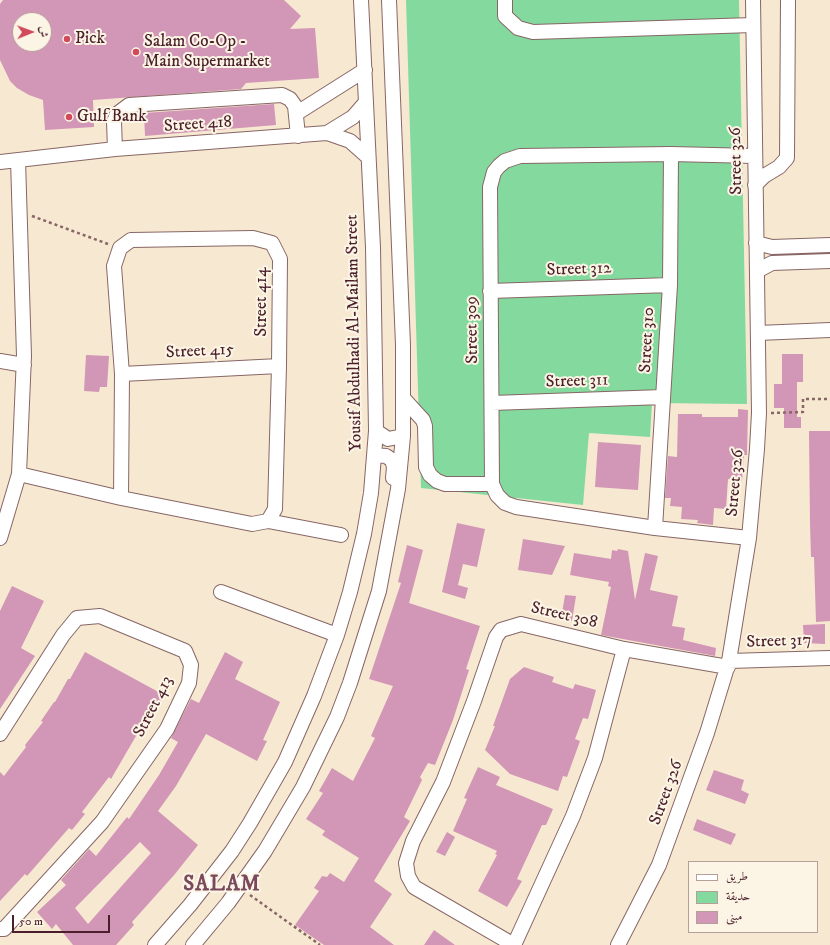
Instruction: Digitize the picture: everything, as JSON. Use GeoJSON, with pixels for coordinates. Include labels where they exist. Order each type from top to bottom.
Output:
{"type":"FeatureCollection","features":[{"type":"Feature","properties":{"kind":"street","name":"Yousif Abdulhadi Al-Mailam Street"},"geometry":{"type":"LineString","coordinates":[[155,945],[212,878],[250,823],[268,793],[300,729],[337,635],[350,592],[364,534],[375,455],[376,340],[361,0]]}},
{"type":"Feature","properties":{"kind":"street"},"geometry":{"type":"LineString","coordinates":[[193,945],[240,888],[283,822],[322,751],[350,683],[379,592],[398,489],[403,436],[403,345],[389,0]]}},
{"type":"Feature","properties":{"kind":"street"},"geometry":{"type":"LineString","coordinates":[[505,0],[505,16],[518,28],[533,32],[753,25]]}},
{"type":"Feature","properties":{"kind":"street","name":"Street 326"},"geometry":{"type":"LineString","coordinates":[[618,945],[660,865],[708,733],[729,664],[749,538],[759,413],[752,0]]}},
{"type":"Feature","properties":{"kind":"street"},"geometry":{"type":"LineString","coordinates":[[755,185],[764,176],[779,167],[787,158],[788,0]]}},
{"type":"Feature","properties":{"kind":"street"},"geometry":{"type":"LineString","coordinates":[[297,112],[364,70]]}},
{"type":"Feature","properties":{"kind":"street"},"geometry":{"type":"LineString","coordinates":[[116,149],[114,122],[117,114],[129,105],[282,95],[290,98],[297,112],[298,136]]}},
{"type":"Feature","properties":{"kind":"street","name":"Street 418"},"geometry":{"type":"LineString","coordinates":[[327,133],[352,117],[366,102]]}},
{"type":"Feature","properties":{"kind":"street","name":"Street 418"},"geometry":{"type":"LineString","coordinates":[[0,162],[116,149],[327,133],[350,141],[368,157]]}},
{"type":"Feature","properties":{"kind":"street","name":"Street 309"},"geometry":{"type":"LineString","coordinates":[[492,484],[490,187],[494,172],[505,161],[520,156],[671,154],[754,156]]}},
{"type":"Feature","properties":{"kind":"street","name":"Street 310"},"geometry":{"type":"LineString","coordinates":[[655,528],[670,285],[671,154]]}},
{"type":"Feature","properties":{"kind":"street"},"geometry":{"type":"LineString","coordinates":[[0,538],[3,514],[19,474],[24,365],[18,160]]}},
{"type":"Feature","properties":{"kind":"street","name":"Street 414"},"geometry":{"type":"LineString","coordinates":[[120,248],[131,240],[253,238],[272,243],[280,259],[279,366],[275,509],[268,521]]}},
{"type":"Feature","properties":{"kind":"street"},"geometry":{"type":"LineString","coordinates":[[756,243],[772,248],[830,245]]}},
{"type":"Feature","properties":{"kind":"street"},"geometry":{"type":"LineString","coordinates":[[120,248],[114,266],[122,374],[121,498]]}},
{"type":"Feature","properties":{"kind":"street"},"geometry":{"type":"LineString","coordinates":[[757,271],[772,263],[830,261]]}},
{"type":"Feature","properties":{"kind":"street","name":"Street 312"},"geometry":{"type":"LineString","coordinates":[[490,292],[670,285]]}},
{"type":"Feature","properties":{"kind":"street"},"geometry":{"type":"LineString","coordinates":[[758,333],[830,330]]}},
{"type":"Feature","properties":{"kind":"street"},"geometry":{"type":"LineString","coordinates":[[0,361],[24,365]]}},
{"type":"Feature","properties":{"kind":"street","name":"Street 415"},"geometry":{"type":"LineString","coordinates":[[122,374],[279,366]]}},
{"type":"Feature","properties":{"kind":"street","name":"Street 311"},"geometry":{"type":"LineString","coordinates":[[492,403],[663,397]]}},
{"type":"Feature","properties":{"kind":"street"},"geometry":{"type":"LineString","coordinates":[[403,398],[423,420],[425,426],[426,468],[430,475],[437,481],[445,484],[492,484],[501,499],[516,508],[655,528],[749,538]]}},
{"type":"Feature","properties":{"kind":"street"},"geometry":{"type":"LineString","coordinates":[[376,431],[388,439],[403,436]]}},
{"type":"Feature","properties":{"kind":"street"},"geometry":{"type":"LineString","coordinates":[[375,455],[389,457],[394,467],[381,561],[379,592]]}},
{"type":"Feature","properties":{"kind":"street"},"geometry":{"type":"LineString","coordinates":[[19,474],[121,498],[252,524],[268,521],[341,535]]}},
{"type":"Feature","properties":{"kind":"street"},"geometry":{"type":"LineString","coordinates":[[221,592],[337,635]]}},
{"type":"Feature","properties":{"kind":"street","name":"Street 413"},"geometry":{"type":"LineString","coordinates":[[0,734],[63,635],[77,618],[100,616],[185,651],[191,665],[189,682],[167,729],[102,822],[4,928],[0,929]]}},
{"type":"Feature","properties":{"kind":"street","name":"Street 308"},"geometry":{"type":"LineString","coordinates":[[522,624],[624,649],[595,758],[573,816],[514,945],[414,887],[408,876],[406,863],[409,852],[443,782],[499,632],[522,624]]}},
{"type":"Feature","properties":{"kind":"street","name":"Street 317"},"geometry":{"type":"LineString","coordinates":[[624,649],[729,664],[830,658]]}},
{"type":"Feature","properties":{"kind":"path"},"geometry":{"type":"LineString","coordinates":[[20,212],[120,248]]}},
{"type":"Feature","properties":{"kind":"path"},"geometry":{"type":"LineString","coordinates":[[759,413],[804,412],[803,399],[830,399]]}},
{"type":"Feature","properties":{"kind":"path"},"geometry":{"type":"LineString","coordinates":[[240,888],[320,945]]}},
{"type":"Feature","properties":{"kind":"green space"},"geometry":{"type":"Polygon","coordinates":[[[406,0],[739,0],[747,404],[652,403],[650,437],[589,433],[583,505],[421,488],[406,0]]]}},
{"type":"Feature","properties":{"kind":"building","name":"Salam Co-Op - Main Supermarket"},"geometry":{"type":"Polygon","coordinates":[[[3,0],[284,0],[301,16],[290,29],[315,28],[319,78],[246,83],[241,89],[93,100],[94,127],[45,130],[43,100],[29,95],[17,88],[10,81],[0,60],[0,4],[3,0]]]}},
{"type":"Feature","properties":{"kind":"building"},"geometry":{"type":"Polygon","coordinates":[[[274,104],[276,125],[145,136],[144,113],[274,104]]]}},
{"type":"Feature","properties":{"kind":"building"},"geometry":{"type":"Polygon","coordinates":[[[782,354],[803,354],[803,382],[797,382],[797,417],[801,417],[801,428],[784,428],[784,408],[774,408],[774,384],[782,384],[782,354]]]}},
{"type":"Feature","properties":{"kind":"building"},"geometry":{"type":"Polygon","coordinates":[[[86,355],[109,356],[107,387],[100,387],[99,392],[84,391],[86,355]]]}},
{"type":"Feature","properties":{"kind":"building"},"geometry":{"type":"Polygon","coordinates":[[[738,409],[748,410],[747,455],[744,455],[742,481],[728,479],[726,509],[714,508],[713,525],[697,523],[698,520],[681,519],[682,507],[670,506],[671,498],[665,498],[668,456],[677,457],[678,414],[702,414],[702,417],[738,417],[738,409]]]}},
{"type":"Feature","properties":{"kind":"building"},"geometry":{"type":"Polygon","coordinates":[[[809,431],[830,431],[830,621],[816,622],[814,557],[811,557],[809,431]]]}},
{"type":"Feature","properties":{"kind":"building"},"geometry":{"type":"Polygon","coordinates":[[[598,442],[641,445],[638,490],[595,487],[598,442]]]}},
{"type":"Feature","properties":{"kind":"building"},"geometry":{"type":"Polygon","coordinates":[[[457,523],[485,529],[477,567],[463,564],[458,585],[468,588],[465,599],[442,592],[457,523]]]}},
{"type":"Feature","properties":{"kind":"building"},"geometry":{"type":"Polygon","coordinates":[[[523,539],[565,546],[552,575],[518,570],[523,539]]]}},
{"type":"Feature","properties":{"kind":"building"},"geometry":{"type":"Polygon","coordinates":[[[407,545],[423,550],[409,603],[480,626],[466,669],[469,670],[453,720],[435,765],[428,763],[420,777],[422,780],[404,817],[410,821],[374,881],[392,894],[370,927],[394,945],[324,945],[295,925],[319,891],[314,888],[322,876],[327,877],[330,873],[344,882],[359,858],[322,835],[325,831],[306,819],[323,793],[319,791],[332,768],[353,781],[375,738],[371,736],[393,686],[369,679],[401,583],[398,582],[407,545]]]}},
{"type":"Feature","properties":{"kind":"building"},"geometry":{"type":"Polygon","coordinates":[[[618,549],[628,551],[635,600],[645,553],[658,556],[650,590],[678,596],[672,626],[685,628],[683,640],[716,648],[715,656],[601,635],[611,587],[608,586],[609,582],[570,575],[574,553],[611,559],[612,550],[617,551],[618,549]]]}},
{"type":"Feature","properties":{"kind":"building"},"geometry":{"type":"Polygon","coordinates":[[[12,586],[44,601],[21,648],[35,656],[0,709],[0,611],[12,586]]]}},
{"type":"Feature","properties":{"kind":"building"},"geometry":{"type":"Polygon","coordinates":[[[565,595],[576,596],[572,621],[561,619],[565,595]]]}},
{"type":"Feature","properties":{"kind":"building"},"geometry":{"type":"Polygon","coordinates":[[[825,624],[825,644],[804,643],[803,625],[825,624]]]}},
{"type":"Feature","properties":{"kind":"building"},"geometry":{"type":"Polygon","coordinates":[[[85,652],[164,695],[148,726],[143,724],[111,779],[109,777],[82,812],[85,814],[72,830],[69,828],[27,876],[25,874],[0,901],[0,772],[4,776],[26,747],[25,745],[43,722],[41,721],[55,702],[68,679],[70,679],[85,652]]]}},
{"type":"Feature","properties":{"kind":"building"},"geometry":{"type":"Polygon","coordinates":[[[225,652],[243,662],[235,679],[280,702],[263,740],[267,741],[257,761],[206,734],[176,786],[158,811],[198,845],[175,874],[132,922],[134,925],[116,945],[73,945],[56,924],[52,929],[37,912],[66,885],[61,880],[89,849],[96,856],[127,817],[129,819],[159,775],[178,742],[171,738],[191,699],[199,703],[225,652]],[[140,842],[75,908],[88,924],[151,853],[140,842]]]}},
{"type":"Feature","properties":{"kind":"building"},"geometry":{"type":"Polygon","coordinates":[[[524,667],[554,677],[552,682],[573,689],[575,684],[596,690],[588,719],[583,718],[575,739],[580,741],[567,777],[563,776],[558,791],[510,774],[485,750],[495,726],[493,726],[510,679],[524,667]]]}},
{"type":"Feature","properties":{"kind":"building"},"geometry":{"type":"Polygon","coordinates":[[[478,767],[500,777],[496,785],[553,809],[546,825],[542,825],[517,879],[522,881],[507,907],[478,891],[497,855],[495,854],[497,851],[453,831],[467,799],[464,798],[478,767]]]}},
{"type":"Feature","properties":{"kind":"building"},"geometry":{"type":"Polygon","coordinates":[[[714,770],[744,780],[741,790],[749,794],[745,804],[706,790],[714,770]]]}},
{"type":"Feature","properties":{"kind":"building"},"geometry":{"type":"Polygon","coordinates":[[[697,819],[736,834],[731,845],[693,830],[697,819]]]}},
{"type":"Feature","properties":{"kind":"building"},"geometry":{"type":"Polygon","coordinates":[[[447,832],[455,837],[445,856],[436,852],[447,832]]]}},
{"type":"Feature","properties":{"kind":"building"},"geometry":{"type":"Polygon","coordinates":[[[434,930],[455,945],[424,945],[434,930]]]}},
{"type":"Feature","properties":{"kind":"place","name":"Pick"},"geometry":{"type":"Point","coordinates":[67,39]}},
{"type":"Feature","properties":{"kind":"place","name":"Salam Co-Op - Main Supermarket"},"geometry":{"type":"Point","coordinates":[136,52]}},
{"type":"Feature","properties":{"kind":"place","name":"Gulf Bank"},"geometry":{"type":"Point","coordinates":[69,117]}},
{"type":"Feature","properties":{"kind":"district","name":"SALAM"},"geometry":{"type":"Point","coordinates":[222,886]}}]}
